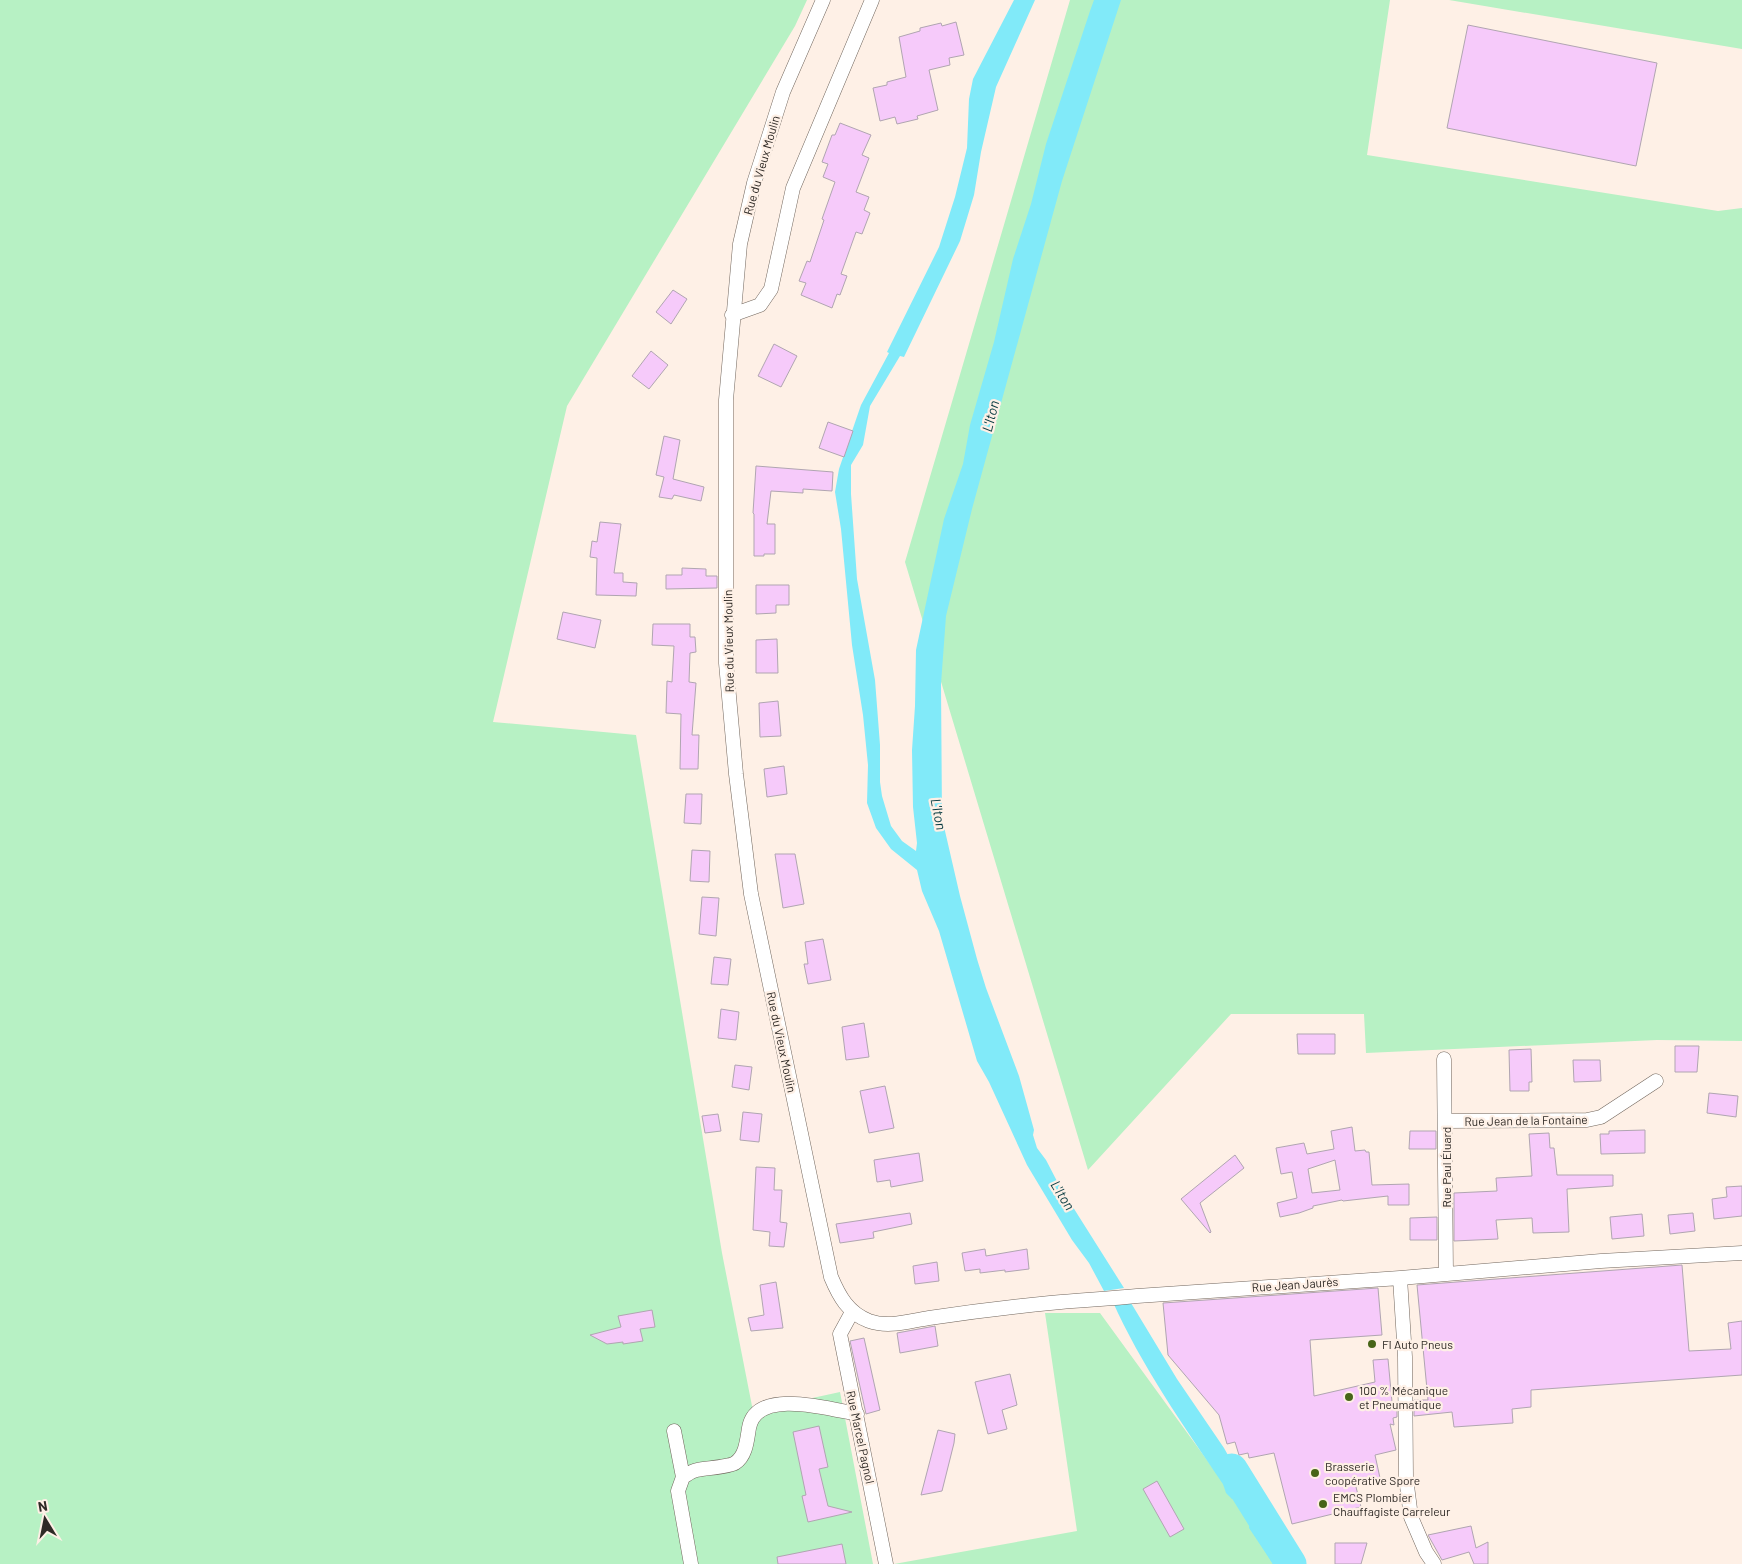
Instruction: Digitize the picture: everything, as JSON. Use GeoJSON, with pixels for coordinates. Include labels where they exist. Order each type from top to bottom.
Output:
{"type":"FeatureCollection","features":[{"type":"Feature","properties":{"kind":"street","name":"Rue du Vieux Moulin"},"geometry":{"type":"LineString","coordinates":[[823,0],[784,92],[754,183],[740,244],[732,315],[726,400],[726,663],[736,774],[751,894],[831,1277],[840,1298],[852,1312]]}},
{"type":"Feature","properties":{"kind":"street"},"geometry":{"type":"LineString","coordinates":[[732,315],[760,305],[771,289],[793,188],[872,0]]}},
{"type":"Feature","properties":{"kind":"street","name":"Rue Paul Éluard"},"geometry":{"type":"LineString","coordinates":[[1444,1059],[1446,1274]]}},
{"type":"Feature","properties":{"kind":"street","name":"Rue Jean de la Fontaine"},"geometry":{"type":"LineString","coordinates":[[1446,1121],[1587,1120],[1601,1117],[1656,1081]]}},
{"type":"Feature","properties":{"kind":"street","name":"Rue Jean Jaurès"},"geometry":{"type":"LineString","coordinates":[[852,1312],[870,1321],[895,1324],[928,1318],[1051,1303],[1400,1278],[1601,1260],[1742,1253]]}},
{"type":"Feature","properties":{"kind":"street"},"geometry":{"type":"LineString","coordinates":[[1400,1278],[1405,1357],[1406,1478],[1411,1517],[1426,1552],[1434,1564]]}},
{"type":"Feature","properties":{"kind":"street","name":"Rue Marcel Pagnol"},"geometry":{"type":"LineString","coordinates":[[852,1312],[840,1334],[886,1564]]}},
{"type":"Feature","properties":{"kind":"street"},"geometry":{"type":"LineString","coordinates":[[683,1477],[695,1471],[735,1464],[743,1454],[748,1440],[749,1425],[754,1416],[767,1407],[778,1403],[800,1404],[857,1414]]}},
{"type":"Feature","properties":{"kind":"street"},"geometry":{"type":"LineString","coordinates":[[674,1431],[683,1477],[678,1491],[691,1564]]}},
{"type":"Feature","properties":{"kind":"green space"},"geometry":{"type":"Polygon","coordinates":[[[0,0],[807,0],[795,26],[567,406],[493,722],[636,735],[722,1253],[753,1411],[840,1392],[873,1564],[0,1564],[0,0]]]}},
{"type":"Feature","properties":{"kind":"green space"},"geometry":{"type":"Polygon","coordinates":[[[1070,0],[1390,0],[1367,155],[1718,211],[1742,208],[1742,1041],[1657,1040],[1366,1053],[1364,1014],[1231,1014],[1088,1170],[905,562],[1070,0]]]}},
{"type":"Feature","properties":{"kind":"green space"},"geometry":{"type":"Polygon","coordinates":[[[1449,0],[1742,0],[1742,49],[1449,0]]]}},
{"type":"Feature","properties":{"kind":"green space"},"geometry":{"type":"Polygon","coordinates":[[[1045,1313],[1100,1313],[1263,1537],[1275,1564],[894,1564],[1077,1531],[1045,1313]]]}},
{"type":"Feature","properties":{"kind":"water"},"geometry":{"type":"Polygon","coordinates":[[[1014,0],[1035,0],[996,87],[981,152],[974,195],[960,241],[904,357],[900,356],[870,406],[863,445],[851,465],[851,494],[857,579],[875,680],[882,796],[891,826],[902,841],[916,851],[912,750],[916,650],[944,519],[963,464],[970,425],[994,342],[1013,259],[1031,204],[1046,144],[1090,11],[1094,0],[1121,0],[1062,181],[972,509],[946,616],[941,684],[942,818],[960,896],[986,988],[1019,1076],[1037,1148],[1124,1288],[1104,1291],[1089,1263],[1072,1240],[1027,1165],[989,1082],[977,1061],[939,931],[922,891],[917,870],[891,849],[876,828],[867,803],[868,765],[863,715],[852,645],[841,529],[835,492],[839,469],[861,405],[889,353],[887,352],[939,247],[955,197],[967,148],[969,99],[973,79],[1014,0]]]}},
{"type":"Feature","properties":{"kind":"water"},"geometry":{"type":"Polygon","coordinates":[[[1128,1298],[1177,1379],[1224,1448],[1252,1498],[1259,1517],[1292,1564],[1273,1564],[1249,1528],[1250,1522],[1238,1497],[1232,1499],[1226,1493],[1223,1484],[1163,1394],[1136,1348],[1112,1300],[1128,1298]]]}},
{"type":"Feature","properties":{"kind":"building"},"geometry":{"type":"Polygon","coordinates":[[[956,22],[964,55],[949,58],[950,65],[929,70],[938,110],[917,116],[918,119],[897,124],[895,117],[880,121],[873,88],[887,85],[887,82],[906,77],[899,37],[920,31],[920,28],[941,23],[942,26],[956,22]]]}},
{"type":"Feature","properties":{"kind":"building"},"geometry":{"type":"Polygon","coordinates":[[[1468,25],[1657,63],[1636,166],[1447,128],[1468,25]]]}},
{"type":"Feature","properties":{"kind":"building"},"geometry":{"type":"Polygon","coordinates":[[[840,123],[871,135],[862,155],[869,158],[856,192],[869,197],[864,210],[870,213],[862,234],[856,232],[841,274],[847,276],[840,295],[837,294],[832,308],[801,295],[806,283],[799,281],[807,261],[810,262],[835,182],[823,177],[828,164],[822,162],[832,135],[835,135],[840,123]]]}},
{"type":"Feature","properties":{"kind":"building"},"geometry":{"type":"Polygon","coordinates":[[[673,290],[687,299],[671,324],[656,312],[673,290]]]}},
{"type":"Feature","properties":{"kind":"building"},"geometry":{"type":"Polygon","coordinates":[[[774,344],[797,356],[781,387],[758,376],[774,344]]]}},
{"type":"Feature","properties":{"kind":"building"},"geometry":{"type":"Polygon","coordinates":[[[651,351],[668,365],[649,389],[632,376],[651,351]]]}},
{"type":"Feature","properties":{"kind":"building"},"geometry":{"type":"Polygon","coordinates":[[[828,422],[853,431],[844,457],[819,448],[828,422]]]}},
{"type":"Feature","properties":{"kind":"building"},"geometry":{"type":"Polygon","coordinates":[[[664,436],[680,440],[673,479],[704,487],[701,501],[674,495],[672,499],[659,497],[664,477],[656,475],[664,436]]]}},
{"type":"Feature","properties":{"kind":"building"},"geometry":{"type":"Polygon","coordinates":[[[756,466],[833,472],[832,491],[803,489],[803,493],[771,491],[767,524],[775,524],[775,554],[764,554],[764,556],[754,556],[753,513],[756,466]]]}},
{"type":"Feature","properties":{"kind":"building"},"geometry":{"type":"Polygon","coordinates":[[[600,522],[621,524],[614,573],[623,573],[623,582],[637,583],[636,596],[596,595],[597,558],[590,557],[592,541],[597,542],[600,522]]]}},
{"type":"Feature","properties":{"kind":"building"},"geometry":{"type":"Polygon","coordinates":[[[682,568],[706,569],[706,576],[717,576],[717,588],[666,589],[666,575],[682,575],[682,568]]]}},
{"type":"Feature","properties":{"kind":"building"},"geometry":{"type":"Polygon","coordinates":[[[756,585],[789,585],[789,605],[776,605],[776,613],[756,614],[756,585]]]}},
{"type":"Feature","properties":{"kind":"building"},"geometry":{"type":"Polygon","coordinates":[[[563,612],[601,620],[595,648],[557,639],[563,612]]]}},
{"type":"Feature","properties":{"kind":"building"},"geometry":{"type":"Polygon","coordinates":[[[653,624],[690,624],[690,637],[695,637],[696,652],[690,653],[689,682],[696,683],[692,735],[699,735],[698,769],[680,769],[681,714],[666,713],[667,681],[672,682],[674,646],[652,645],[653,624]]]}},
{"type":"Feature","properties":{"kind":"building"},"geometry":{"type":"Polygon","coordinates":[[[777,639],[778,673],[756,673],[756,640],[777,639]]]}},
{"type":"Feature","properties":{"kind":"building"},"geometry":{"type":"Polygon","coordinates":[[[778,701],[781,736],[760,737],[759,703],[778,701]]]}},
{"type":"Feature","properties":{"kind":"building"},"geometry":{"type":"Polygon","coordinates":[[[784,766],[787,794],[767,797],[764,769],[784,766]]]}},
{"type":"Feature","properties":{"kind":"building"},"geometry":{"type":"Polygon","coordinates":[[[686,794],[702,794],[701,824],[684,823],[686,794]]]}},
{"type":"Feature","properties":{"kind":"building"},"geometry":{"type":"Polygon","coordinates":[[[692,850],[710,851],[709,882],[690,881],[692,850]]]}},
{"type":"Feature","properties":{"kind":"building"},"geometry":{"type":"Polygon","coordinates":[[[775,854],[795,854],[804,904],[783,908],[775,854]]]}},
{"type":"Feature","properties":{"kind":"building"},"geometry":{"type":"Polygon","coordinates":[[[702,897],[719,898],[716,936],[699,934],[702,897]]]}},
{"type":"Feature","properties":{"kind":"building"},"geometry":{"type":"Polygon","coordinates":[[[823,939],[831,980],[808,984],[804,964],[808,964],[805,942],[823,939]]]}},
{"type":"Feature","properties":{"kind":"building"},"geometry":{"type":"Polygon","coordinates":[[[714,957],[731,959],[728,985],[711,984],[714,957]]]}},
{"type":"Feature","properties":{"kind":"building"},"geometry":{"type":"Polygon","coordinates":[[[721,1009],[739,1012],[736,1040],[718,1038],[721,1009]]]}},
{"type":"Feature","properties":{"kind":"building"},"geometry":{"type":"Polygon","coordinates":[[[864,1023],[869,1057],[846,1060],[842,1027],[864,1023]]]}},
{"type":"Feature","properties":{"kind":"building"},"geometry":{"type":"Polygon","coordinates":[[[1297,1034],[1335,1034],[1335,1054],[1298,1054],[1297,1034]]]}},
{"type":"Feature","properties":{"kind":"building"},"geometry":{"type":"Polygon","coordinates":[[[1675,1046],[1699,1046],[1697,1072],[1675,1072],[1675,1046]]]}},
{"type":"Feature","properties":{"kind":"building"},"geometry":{"type":"Polygon","coordinates":[[[1531,1049],[1532,1082],[1529,1082],[1529,1091],[1510,1091],[1509,1050],[1531,1049]]]}},
{"type":"Feature","properties":{"kind":"building"},"geometry":{"type":"Polygon","coordinates":[[[1573,1060],[1600,1060],[1601,1081],[1574,1082],[1573,1060]]]}},
{"type":"Feature","properties":{"kind":"building"},"geometry":{"type":"Polygon","coordinates":[[[735,1065],[752,1067],[749,1090],[732,1087],[735,1065]]]}},
{"type":"Feature","properties":{"kind":"building"},"geometry":{"type":"Polygon","coordinates":[[[885,1086],[894,1128],[869,1133],[860,1091],[885,1086]]]}},
{"type":"Feature","properties":{"kind":"building"},"geometry":{"type":"Polygon","coordinates":[[[1709,1093],[1738,1096],[1736,1117],[1707,1113],[1709,1093]]]}},
{"type":"Feature","properties":{"kind":"building"},"geometry":{"type":"Polygon","coordinates":[[[743,1112],[762,1114],[759,1142],[740,1140],[743,1112]]]}},
{"type":"Feature","properties":{"kind":"building"},"geometry":{"type":"Polygon","coordinates":[[[718,1114],[721,1131],[705,1133],[702,1116],[718,1114]]]}},
{"type":"Feature","properties":{"kind":"building"},"geometry":{"type":"Polygon","coordinates":[[[1352,1127],[1355,1151],[1365,1150],[1369,1152],[1372,1185],[1409,1184],[1409,1205],[1388,1205],[1388,1196],[1342,1200],[1313,1206],[1313,1208],[1299,1213],[1280,1217],[1277,1203],[1297,1198],[1292,1172],[1281,1174],[1276,1148],[1304,1143],[1307,1154],[1334,1149],[1331,1131],[1352,1127]],[[1335,1160],[1308,1169],[1312,1193],[1340,1190],[1335,1160]]]}},
{"type":"Feature","properties":{"kind":"building"},"geometry":{"type":"Polygon","coordinates":[[[1645,1130],[1645,1153],[1601,1154],[1600,1134],[1609,1134],[1609,1131],[1645,1130]]]}},
{"type":"Feature","properties":{"kind":"building"},"geometry":{"type":"Polygon","coordinates":[[[1410,1131],[1436,1131],[1436,1149],[1409,1149],[1410,1131]]]}},
{"type":"Feature","properties":{"kind":"building"},"geometry":{"type":"Polygon","coordinates":[[[1549,1133],[1550,1148],[1554,1148],[1557,1175],[1613,1175],[1613,1186],[1567,1189],[1569,1232],[1533,1233],[1532,1218],[1496,1220],[1498,1239],[1454,1241],[1454,1193],[1497,1191],[1496,1178],[1532,1176],[1529,1134],[1549,1133]]]}},
{"type":"Feature","properties":{"kind":"building"},"geometry":{"type":"Polygon","coordinates":[[[919,1153],[923,1181],[891,1187],[890,1180],[877,1182],[874,1160],[919,1153]]]}},
{"type":"Feature","properties":{"kind":"building"},"geometry":{"type":"Polygon","coordinates":[[[1235,1155],[1244,1168],[1200,1203],[1210,1233],[1181,1199],[1235,1155]]]}},
{"type":"Feature","properties":{"kind":"building"},"geometry":{"type":"Polygon","coordinates":[[[756,1167],[775,1168],[774,1190],[782,1190],[780,1222],[787,1223],[784,1247],[769,1246],[770,1232],[753,1230],[756,1167]]]}},
{"type":"Feature","properties":{"kind":"building"},"geometry":{"type":"Polygon","coordinates":[[[1742,1186],[1742,1216],[1714,1219],[1712,1199],[1727,1197],[1726,1187],[1742,1186]]]}},
{"type":"Feature","properties":{"kind":"building"},"geometry":{"type":"Polygon","coordinates":[[[910,1213],[912,1224],[873,1232],[874,1238],[840,1243],[836,1224],[910,1213]]]}},
{"type":"Feature","properties":{"kind":"building"},"geometry":{"type":"Polygon","coordinates":[[[1693,1213],[1695,1231],[1670,1234],[1668,1215],[1693,1213]]]}},
{"type":"Feature","properties":{"kind":"building"},"geometry":{"type":"Polygon","coordinates":[[[1642,1214],[1644,1236],[1612,1239],[1610,1217],[1642,1214]]]}},
{"type":"Feature","properties":{"kind":"building"},"geometry":{"type":"Polygon","coordinates":[[[1437,1217],[1437,1240],[1410,1240],[1410,1218],[1437,1217]]]}},
{"type":"Feature","properties":{"kind":"building"},"geometry":{"type":"Polygon","coordinates":[[[985,1249],[986,1256],[1027,1249],[1029,1269],[980,1273],[980,1269],[965,1271],[962,1253],[985,1249]]]}},
{"type":"Feature","properties":{"kind":"building"},"geometry":{"type":"Polygon","coordinates":[[[937,1262],[939,1281],[915,1284],[913,1266],[937,1262]]]}},
{"type":"Feature","properties":{"kind":"building"},"geometry":{"type":"Polygon","coordinates":[[[1682,1265],[1689,1351],[1731,1349],[1728,1323],[1742,1321],[1742,1375],[1531,1390],[1531,1407],[1512,1409],[1513,1423],[1454,1427],[1452,1412],[1414,1416],[1414,1400],[1428,1400],[1417,1285],[1682,1265]]]}},
{"type":"Feature","properties":{"kind":"building"},"geometry":{"type":"Polygon","coordinates":[[[776,1282],[783,1328],[751,1331],[748,1318],[764,1315],[760,1285],[776,1282]]]}},
{"type":"Feature","properties":{"kind":"building"},"geometry":{"type":"Polygon","coordinates":[[[1378,1288],[1382,1335],[1310,1340],[1314,1396],[1375,1382],[1373,1360],[1388,1359],[1392,1402],[1397,1402],[1397,1417],[1393,1418],[1394,1425],[1390,1424],[1396,1450],[1375,1455],[1380,1478],[1355,1483],[1361,1507],[1292,1524],[1274,1453],[1249,1458],[1248,1453],[1239,1455],[1235,1442],[1227,1444],[1219,1415],[1168,1355],[1163,1303],[1378,1288]]]}},
{"type":"Feature","properties":{"kind":"building"},"geometry":{"type":"Polygon","coordinates":[[[652,1310],[655,1327],[640,1329],[643,1341],[607,1344],[590,1335],[621,1327],[618,1316],[652,1310]]]}},
{"type":"Feature","properties":{"kind":"building"},"geometry":{"type":"Polygon","coordinates":[[[935,1326],[938,1346],[900,1353],[897,1333],[935,1326]]]}},
{"type":"Feature","properties":{"kind":"building"},"geometry":{"type":"Polygon","coordinates":[[[864,1338],[880,1410],[866,1414],[850,1341],[864,1338]]]}},
{"type":"Feature","properties":{"kind":"building"},"geometry":{"type":"Polygon","coordinates":[[[1010,1374],[1017,1405],[1002,1410],[1007,1429],[988,1434],[975,1382],[1010,1374]]]}},
{"type":"Feature","properties":{"kind":"building"},"geometry":{"type":"Polygon","coordinates":[[[819,1426],[828,1467],[819,1469],[828,1506],[852,1512],[808,1522],[802,1496],[806,1495],[793,1432],[819,1426]]]}},
{"type":"Feature","properties":{"kind":"building"},"geometry":{"type":"Polygon","coordinates":[[[938,1430],[955,1434],[942,1491],[921,1495],[938,1430]]]}},
{"type":"Feature","properties":{"kind":"building"},"geometry":{"type":"Polygon","coordinates":[[[1157,1481],[1184,1529],[1170,1537],[1143,1489],[1157,1481]]]}},
{"type":"Feature","properties":{"kind":"building"},"geometry":{"type":"Polygon","coordinates":[[[1471,1526],[1476,1548],[1488,1542],[1488,1564],[1474,1564],[1469,1552],[1442,1560],[1428,1535],[1471,1526]]]}},
{"type":"Feature","properties":{"kind":"building"},"geometry":{"type":"Polygon","coordinates":[[[1335,1543],[1367,1543],[1361,1564],[1335,1564],[1335,1543]]]}},
{"type":"Feature","properties":{"kind":"building"},"geometry":{"type":"Polygon","coordinates":[[[842,1544],[846,1564],[778,1564],[777,1557],[842,1544]]]}},
{"type":"Feature","properties":{"kind":"waterway","name":"L'Iton"},"geometry":{"type":"LineString","coordinates":[[1232,1469],[1291,1564]]}},
{"type":"Feature","properties":{"kind":"place","name":"Fl Auto Pneus"},"geometry":{"type":"Point","coordinates":[1372,1344]}},
{"type":"Feature","properties":{"kind":"place","name":"100 % Mécanique et Pneumatique"},"geometry":{"type":"Point","coordinates":[1349,1397]}},
{"type":"Feature","properties":{"kind":"place","name":"Brasserie coopérative Spore"},"geometry":{"type":"Point","coordinates":[1315,1473]}},
{"type":"Feature","properties":{"kind":"place","name":"EMCS Plombier Chauffagiste Carreleur"},"geometry":{"type":"Point","coordinates":[1323,1504]}}]}
